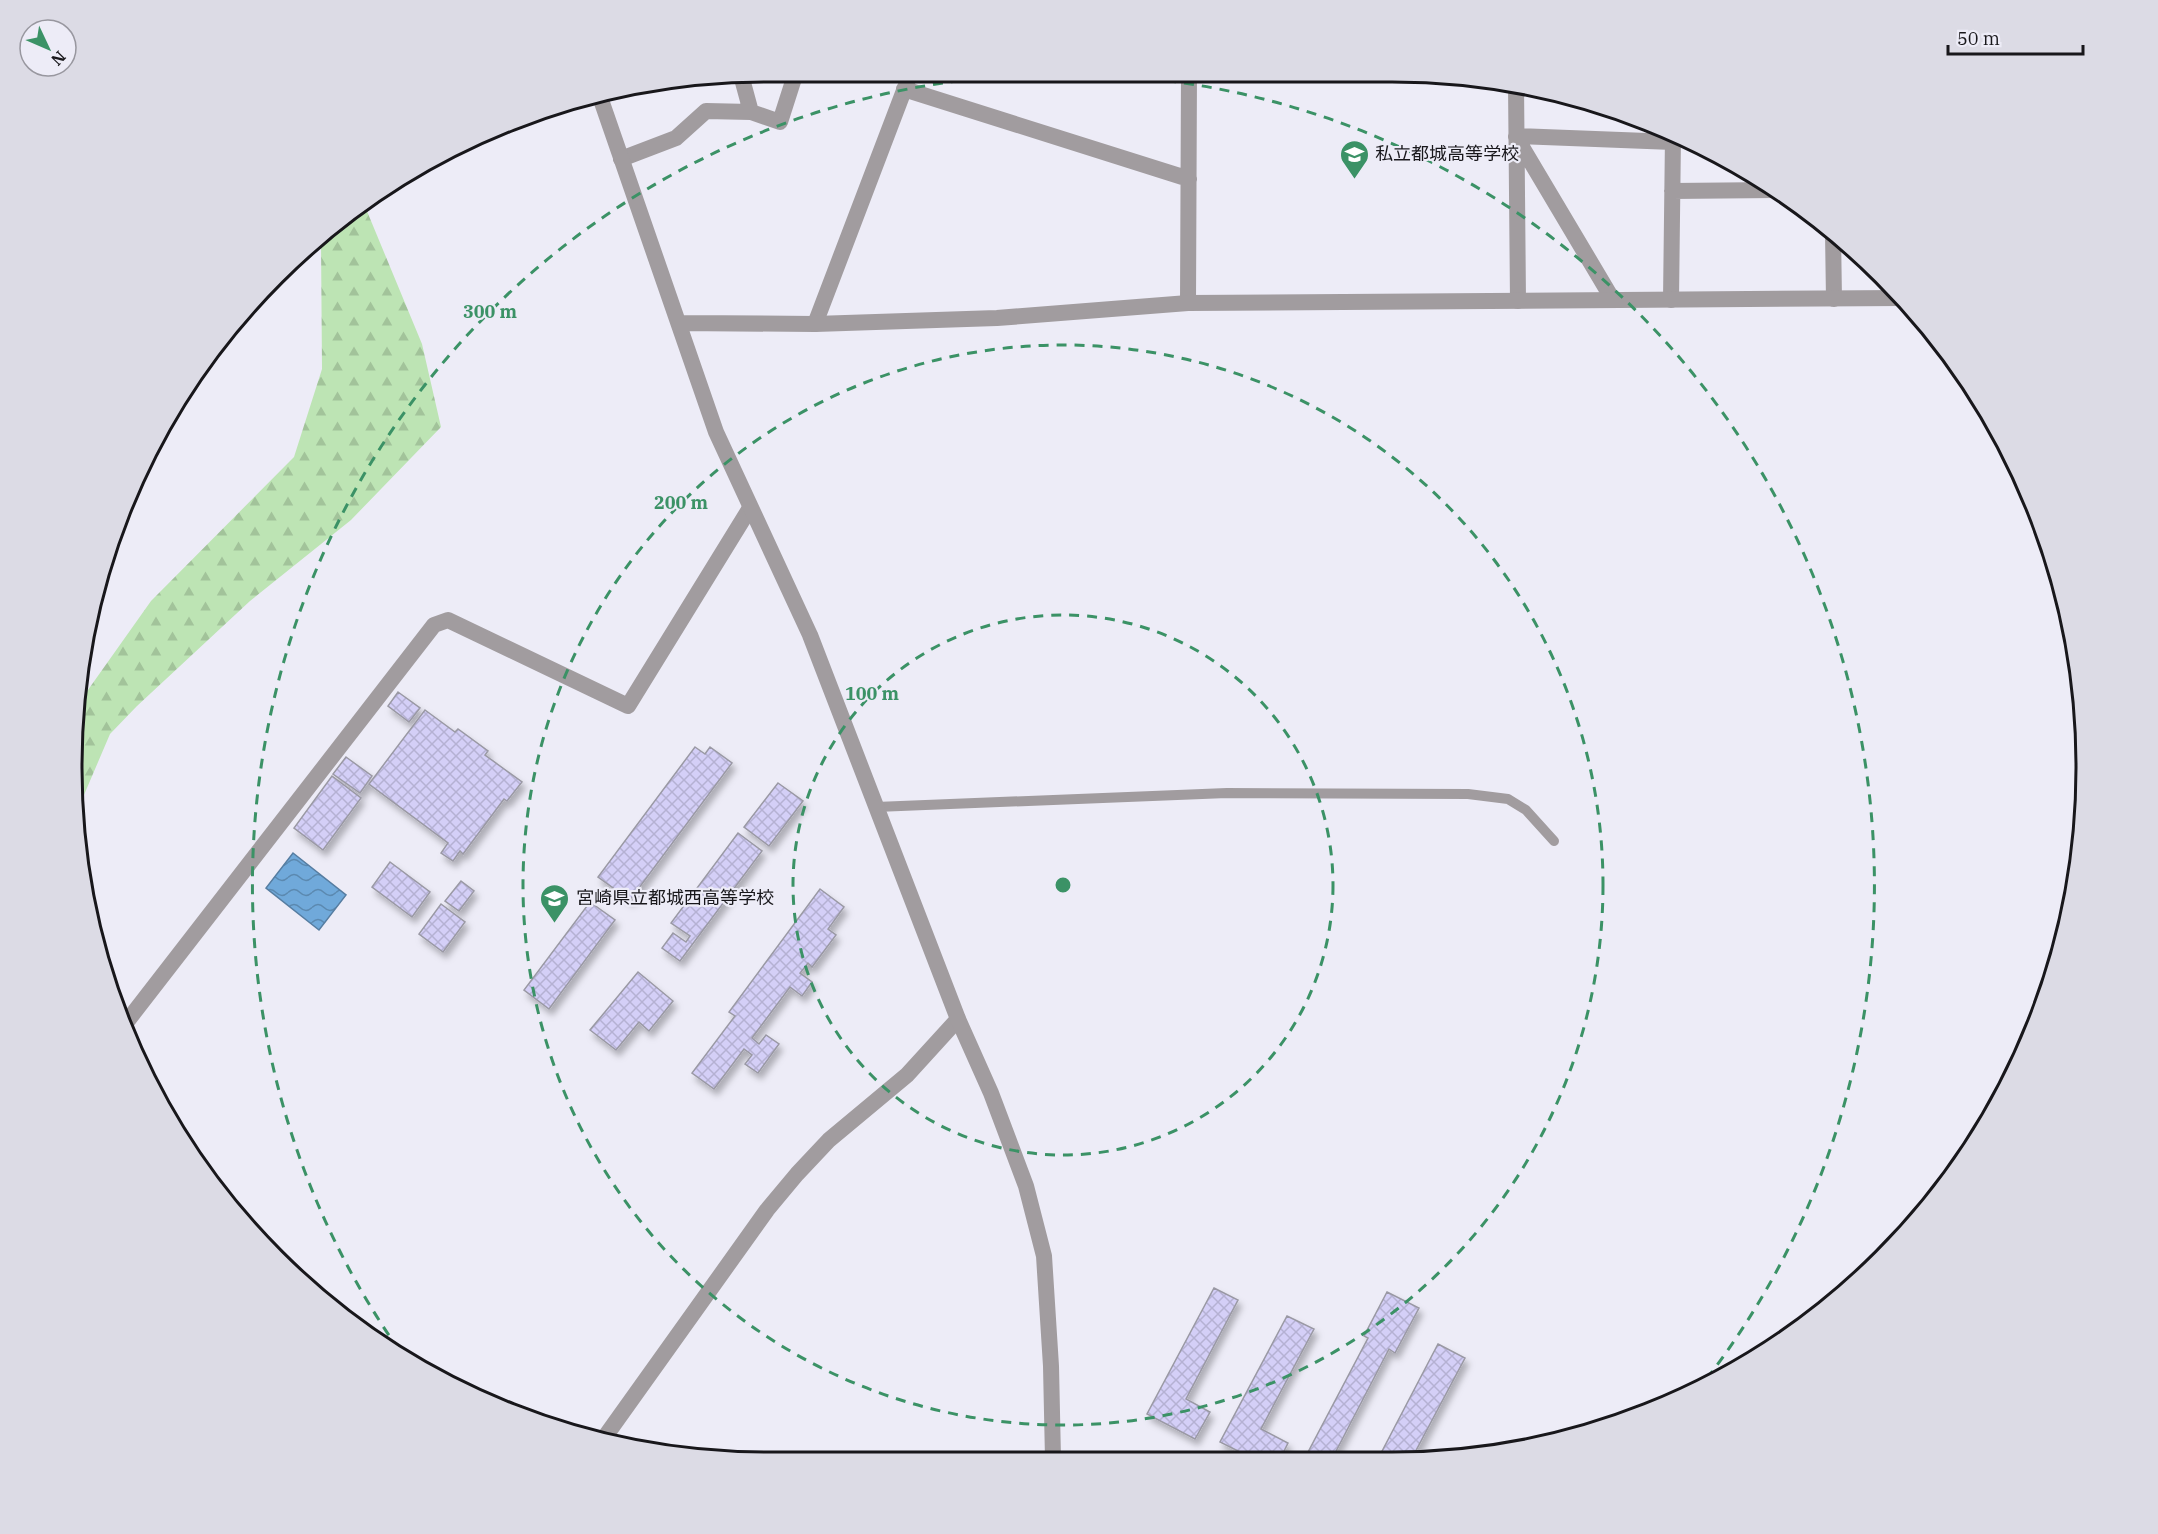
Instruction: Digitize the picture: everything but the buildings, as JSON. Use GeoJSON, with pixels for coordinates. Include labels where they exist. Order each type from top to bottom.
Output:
{"type":"FeatureCollection","features":[{"type":"Feature","properties":{"kind":"street"},"geometry":{"type":"LineString","coordinates":[[621,159],[676,138],[706,111],[751,112],[780,122],[792,82]]}},
{"type":"Feature","properties":{"kind":"street"},"geometry":{"type":"LineString","coordinates":[[814,324],[907,82]]}},
{"type":"Feature","properties":{"kind":"street"},"geometry":{"type":"LineString","coordinates":[[1188,303],[1189,82]]}},
{"type":"Feature","properties":{"kind":"street"},"geometry":{"type":"LineString","coordinates":[[743,83],[751,112]]}},
{"type":"Feature","properties":{"kind":"street"},"geometry":{"type":"LineString","coordinates":[[904,89],[1189,179]]}},
{"type":"Feature","properties":{"kind":"street"},"geometry":{"type":"LineString","coordinates":[[1516,94],[1518,302]]}},
{"type":"Feature","properties":{"kind":"street"},"geometry":{"type":"LineString","coordinates":[[602,103],[716,432],[810,635],[958,1019],[991,1093],[1026,1186],[1044,1256],[1051,1366],[1053,1452]]}},
{"type":"Feature","properties":{"kind":"street"},"geometry":{"type":"LineString","coordinates":[[1516,136],[1662,139]]}},
{"type":"Feature","properties":{"kind":"street"},"geometry":{"type":"LineString","coordinates":[[1516,136],[1613,300]]}},
{"type":"Feature","properties":{"kind":"street"},"geometry":{"type":"LineString","coordinates":[[1671,300],[1673,144]]}},
{"type":"Feature","properties":{"kind":"street"},"geometry":{"type":"LineString","coordinates":[[1671,191],[1759,190]]}},
{"type":"Feature","properties":{"kind":"street"},"geometry":{"type":"LineString","coordinates":[[1833,245],[1834,299]]}},
{"type":"Feature","properties":{"kind":"street"},"geometry":{"type":"LineString","coordinates":[[679,323],[814,324],[997,318],[1188,303],[1889,298]]}},
{"type":"Feature","properties":{"kind":"street"},"geometry":{"type":"LineString","coordinates":[[130,1016],[434,625],[448,620],[628,706],[750,508]]}},
{"type":"Feature","properties":{"kind":"street"},"geometry":{"type":"LineString","coordinates":[[608,1432],[767,1210],[797,1174],[829,1140],[907,1075],[958,1019]]}},
{"type":"Feature","properties":{"kind":"lane"},"geometry":{"type":"LineString","coordinates":[[876,807],[1227,793],[1468,794],[1508,799],[1526,810],[1554,841]]}},
{"type":"Feature","properties":{"kind":"green space"},"geometry":{"type":"Polygon","coordinates":[[[367,212],[422,344],[441,427],[351,520],[250,601],[137,706],[110,734],[83,797],[82,767],[87,692],[151,601],[294,457],[322,369],[321,248],[367,212]]]}},
{"type":"Feature","properties":{"kind":"water"},"geometry":{"type":"Polygon","coordinates":[[[293,853],[346,895],[319,930],[266,888],[293,853]]]}},
{"type":"Feature","properties":{"kind":"place","name":"私立都城高等学校"},"geometry":{"type":"Point","coordinates":[1354,180]}},
{"type":"Feature","properties":{"kind":"place","name":"宮崎県立都城西高等学校"},"geometry":{"type":"Point","coordinates":[555,924]}}]}
